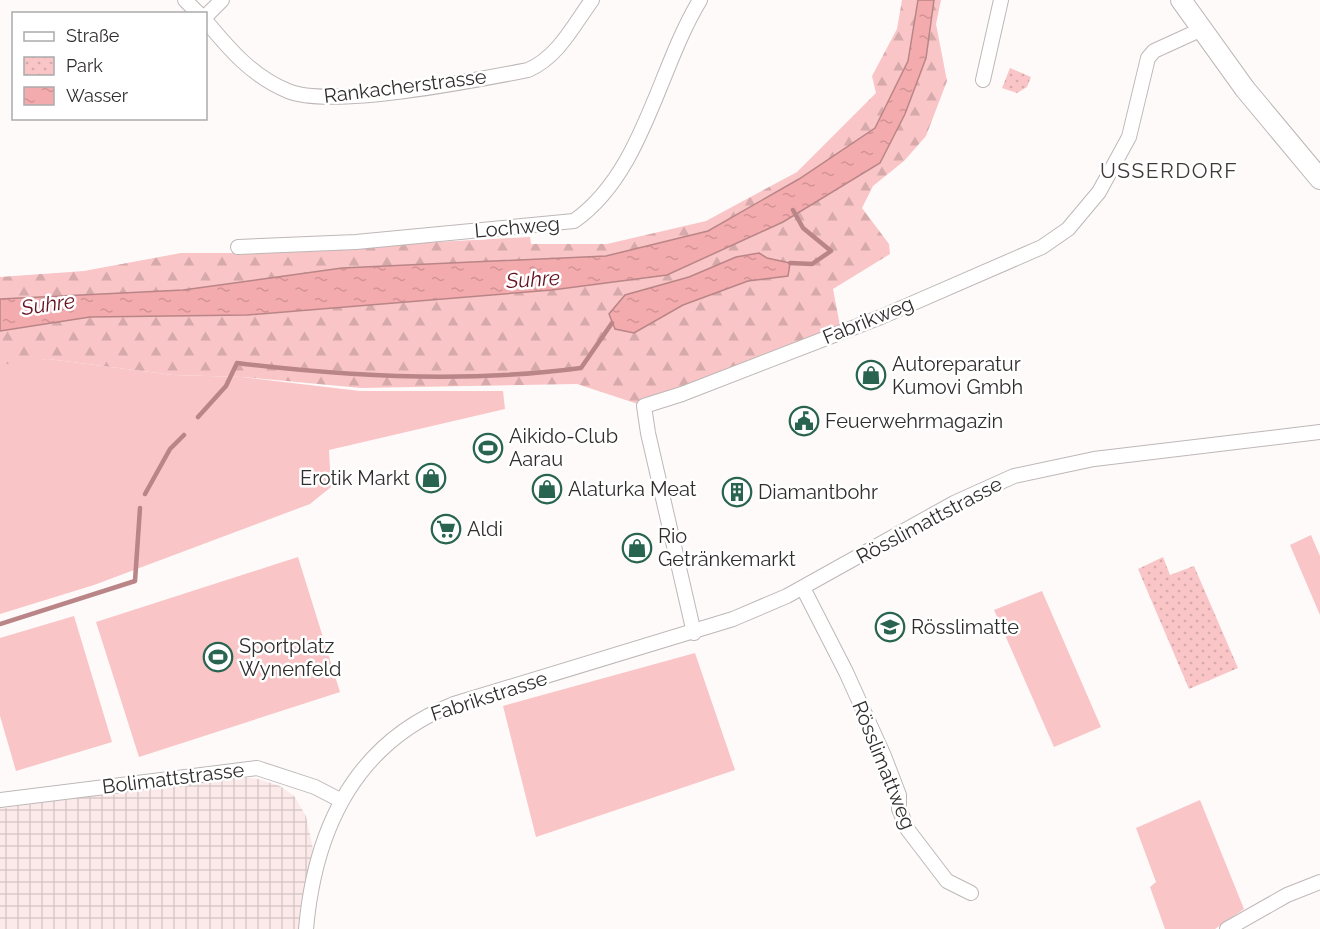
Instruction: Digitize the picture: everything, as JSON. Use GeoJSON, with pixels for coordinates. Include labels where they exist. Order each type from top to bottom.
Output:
{"type":"FeatureCollection","features":[{"type":"Feature","properties":{"kind":"main road"},"geometry":{"type":"LineString","coordinates":[[1180,0],[1200,30],[1320,179]]}},
{"type":"Feature","properties":{"kind":"street"},"geometry":{"type":"LineString","coordinates":[[185,0],[197,12]]}},
{"type":"Feature","properties":{"kind":"street"},"geometry":{"type":"LineString","coordinates":[[207,15],[222,0]]}},
{"type":"Feature","properties":{"kind":"street","name":"Rankacherstrasse"},"geometry":{"type":"LineString","coordinates":[[207,22],[237,58],[268,81],[289,92],[333,99],[528,70],[542,64],[555,53],[592,0]]}},
{"type":"Feature","properties":{"kind":"street","name":"Lochweg"},"geometry":{"type":"LineString","coordinates":[[238,248],[356,242],[574,221],[597,202],[638,138],[681,35],[700,0]]}},
{"type":"Feature","properties":{"kind":"street"},"geometry":{"type":"LineString","coordinates":[[983,80],[1001,0]]}},
{"type":"Feature","properties":{"kind":"street","name":"Fabrikweg"},"geometry":{"type":"LineString","coordinates":[[694,633],[648,433],[644,406],[682,394],[881,317],[1042,247],[1068,229],[1099,192],[1129,137],[1148,58],[1154,51],[1200,30]]}},
{"type":"Feature","properties":{"kind":"street","name":"Rösslimattstrasse"},"geometry":{"type":"LineString","coordinates":[[694,633],[803,588],[954,503],[1014,476],[1094,459],[1320,432]]}},
{"type":"Feature","properties":{"kind":"street","name":"Rösslimattweg"},"geometry":{"type":"LineString","coordinates":[[803,588],[846,672],[879,746],[899,795],[899,809],[908,830],[947,881],[971,893]]}},
{"type":"Feature","properties":{"kind":"street","name":"Fabrikstrasse"},"geometry":{"type":"LineString","coordinates":[[306,929],[316,863],[327,828],[340,800],[374,756],[399,733],[427,714],[454,704],[694,633]]}},
{"type":"Feature","properties":{"kind":"street","name":"Bolimattstrasse"},"geometry":{"type":"LineString","coordinates":[[0,800],[257,768],[315,787],[340,800]]}},
{"type":"Feature","properties":{"kind":"street"},"geometry":{"type":"LineString","coordinates":[[1227,929],[1276,901],[1320,882]]}},
{"type":"Feature","properties":{"kind":"shaded area"},"geometry":{"type":"Polygon","coordinates":[[[230,776],[258,779],[280,786],[294,796],[306,816],[316,863],[306,929],[0,929],[0,794],[4,808],[230,776]]]}},
{"type":"Feature","properties":{"kind":"green space"},"geometry":{"type":"Polygon","coordinates":[[[902,0],[918,0],[908,61],[875,128],[799,179],[708,231],[606,256],[117,295],[0,299],[0,277],[84,271],[181,253],[237,253],[530,237],[531,244],[607,244],[706,221],[797,172],[876,93],[872,76],[897,29],[902,0]]]}},
{"type":"Feature","properties":{"kind":"green space"},"geometry":{"type":"Polygon","coordinates":[[[934,0],[941,0],[936,24],[947,81],[926,136],[904,161],[873,186],[862,208],[889,244],[890,254],[833,289],[841,331],[644,406],[577,384],[361,388],[242,377],[173,375],[48,359],[0,365],[0,331],[90,317],[247,315],[552,290],[667,275],[783,222],[880,163],[926,58],[934,0]],[[759,253],[736,257],[689,277],[634,333],[683,305],[748,281],[788,276],[789,263],[767,258],[759,253]]]}},
{"type":"Feature","properties":{"kind":"green space"},"geometry":{"type":"Polygon","coordinates":[[[1010,68],[1031,77],[1027,87],[1017,93],[1002,88],[1010,68]]]}},
{"type":"Feature","properties":{"kind":"green space"},"geometry":{"type":"Polygon","coordinates":[[[48,359],[173,375],[242,377],[360,391],[503,391],[505,409],[329,450],[331,487],[310,504],[94,585],[0,614],[0,363],[48,359]]]}},
{"type":"Feature","properties":{"kind":"green space"},"geometry":{"type":"Polygon","coordinates":[[[1311,535],[1320,556],[1320,615],[1290,545],[1311,535]]]}},
{"type":"Feature","properties":{"kind":"green space","name":"Sportplatz Wynenfeld"},"geometry":{"type":"Polygon","coordinates":[[[298,557],[340,692],[139,757],[96,622],[298,557]]]}},
{"type":"Feature","properties":{"kind":"green space"},"geometry":{"type":"Polygon","coordinates":[[[1163,557],[1170,575],[1194,566],[1238,668],[1189,689],[1138,569],[1163,557]]]}},
{"type":"Feature","properties":{"kind":"green space"},"geometry":{"type":"Polygon","coordinates":[[[1042,591],[1101,727],[1054,747],[994,610],[1042,591]]]}},
{"type":"Feature","properties":{"kind":"green space"},"geometry":{"type":"Polygon","coordinates":[[[74,616],[112,742],[16,771],[0,716],[0,638],[74,616]]]}},
{"type":"Feature","properties":{"kind":"green space"},"geometry":{"type":"Polygon","coordinates":[[[695,653],[735,770],[536,837],[503,706],[695,653]]]}},
{"type":"Feature","properties":{"kind":"green space"},"geometry":{"type":"Polygon","coordinates":[[[1200,800],[1244,909],[1215,929],[1165,929],[1150,887],[1156,882],[1136,828],[1200,800]]]}},
{"type":"Feature","properties":{"kind":"water","name":"Suhre"},"geometry":{"type":"Polygon","coordinates":[[[918,0],[934,0],[926,58],[905,114],[880,163],[783,222],[667,275],[552,290],[247,315],[90,317],[0,331],[0,299],[183,290],[342,268],[606,256],[708,231],[799,179],[875,128],[908,61],[918,0]]]}},
{"type":"Feature","properties":{"kind":"water"},"geometry":{"type":"Polygon","coordinates":[[[759,253],[767,258],[790,263],[788,276],[748,281],[683,305],[634,333],[615,329],[609,314],[625,295],[689,277],[736,257],[759,253]]]}},
{"type":"Feature","properties":{"kind":"waterway"},"geometry":{"type":"LineString","coordinates":[[790,263],[812,264],[831,251],[803,228],[793,210]]}},
{"type":"Feature","properties":{"kind":"waterway"},"geometry":{"type":"LineString","coordinates":[[198,417],[226,386],[237,363],[366,375],[453,377],[539,373],[581,368],[612,323]]}},
{"type":"Feature","properties":{"kind":"waterway"},"geometry":{"type":"LineString","coordinates":[[145,494],[170,449],[184,435]]}},
{"type":"Feature","properties":{"kind":"waterway"},"geometry":{"type":"LineString","coordinates":[[0,624],[135,581],[140,508]]}},
{"type":"Feature","properties":{"kind":"place","name":"Autoreparatur Kumovi Gmbh"},"geometry":{"type":"Point","coordinates":[871,375]}},
{"type":"Feature","properties":{"kind":"place","name":"Feuerwehrmagazin"},"geometry":{"type":"Point","coordinates":[804,421]}},
{"type":"Feature","properties":{"kind":"place","name":"Aikido-Club Aarau"},"geometry":{"type":"Point","coordinates":[488,448]}},
{"type":"Feature","properties":{"kind":"place","name":"Erotik Markt"},"geometry":{"type":"Point","coordinates":[431,478]}},
{"type":"Feature","properties":{"kind":"place","name":"Alaturka Meat"},"geometry":{"type":"Point","coordinates":[547,489]}},
{"type":"Feature","properties":{"kind":"place","name":"Diamantbohr"},"geometry":{"type":"Point","coordinates":[737,492]}},
{"type":"Feature","properties":{"kind":"place","name":"Aldi"},"geometry":{"type":"Point","coordinates":[446,529]}},
{"type":"Feature","properties":{"kind":"place","name":"Rio Getränkemarkt"},"geometry":{"type":"Point","coordinates":[637,548]}},
{"type":"Feature","properties":{"kind":"place","name":"Rösslimatte"},"geometry":{"type":"Point","coordinates":[890,627]}},
{"type":"Feature","properties":{"kind":"place","name":"Sportplatz Wynenfeld"},"geometry":{"type":"Point","coordinates":[218,657]}},
{"type":"Feature","properties":{"kind":"district","name":"USSERDORF"},"geometry":{"type":"Point","coordinates":[1169,170]}}]}
